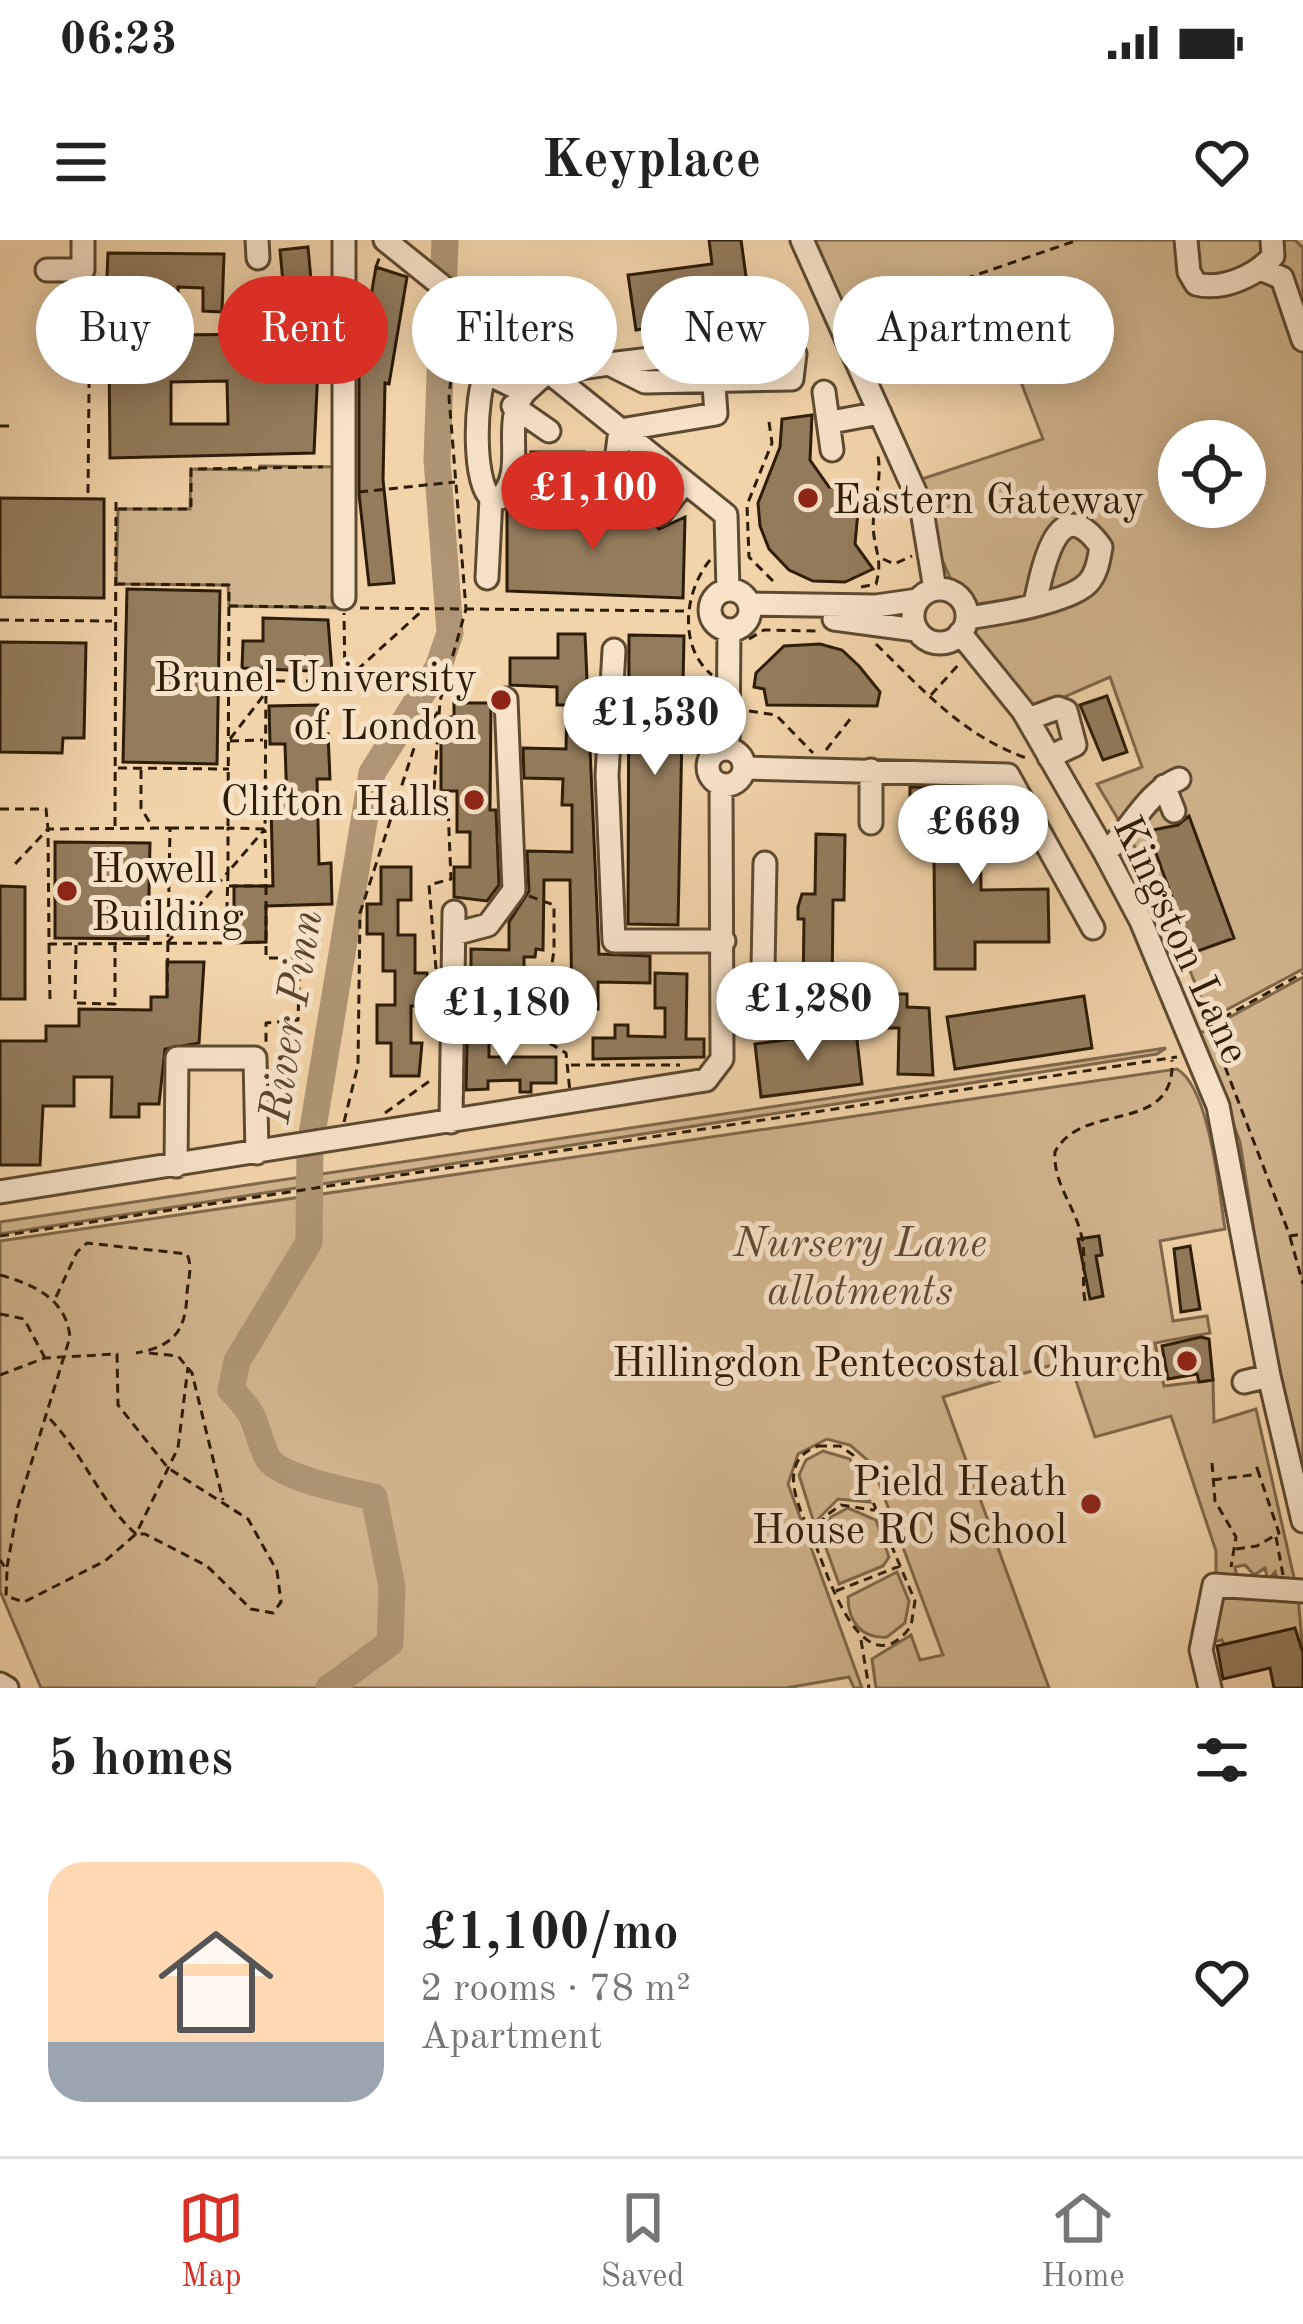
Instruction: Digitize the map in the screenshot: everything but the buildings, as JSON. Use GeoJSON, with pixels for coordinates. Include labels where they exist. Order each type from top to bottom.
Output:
{"type":"FeatureCollection","features":[{"type":"Feature","properties":{"kind":"street"},"geometry":{"type":"LineString","coordinates":[[47,271],[83,270],[83,240]]}},
{"type":"Feature","properties":{"kind":"street"},"geometry":{"type":"LineString","coordinates":[[344,240],[344,603]]}},
{"type":"Feature","properties":{"kind":"street"},"geometry":{"type":"LineString","coordinates":[[385,240],[433,276]]}},
{"type":"Feature","properties":{"kind":"street"},"geometry":{"type":"LineString","coordinates":[[802,240],[921,505],[926,594],[912,614],[916,630]]}},
{"type":"Feature","properties":{"kind":"street"},"geometry":{"type":"LineString","coordinates":[[1186,240],[1189,272],[1196,284],[1224,284],[1261,269],[1273,256],[1272,240]]}},
{"type":"Feature","properties":{"kind":"street"},"geometry":{"type":"LineString","coordinates":[[1261,269],[1282,278],[1303,340]]}},
{"type":"Feature","properties":{"kind":"street"},"geometry":{"type":"LineString","coordinates":[[617,363],[789,343],[795,354],[792,380],[714,385],[645,382],[617,368]]}},
{"type":"Feature","properties":{"kind":"street"},"geometry":{"type":"LineString","coordinates":[[487,578],[491,498],[479,483],[483,377],[498,376],[549,431]]}},
{"type":"Feature","properties":{"kind":"street"},"geometry":{"type":"LineString","coordinates":[[491,498],[500,498],[512,479],[519,399],[535,384]]}},
{"type":"Feature","properties":{"kind":"street"},"geometry":{"type":"LineString","coordinates":[[560,384],[685,482],[729,523],[728,590]]}},
{"type":"Feature","properties":{"kind":"street"},"geometry":{"type":"LineString","coordinates":[[620,430],[716,414],[714,385]]}},
{"type":"Feature","properties":{"kind":"street"},"geometry":{"type":"LineString","coordinates":[[824,392],[832,422],[832,450]]}},
{"type":"Feature","properties":{"kind":"street"},"geometry":{"type":"LineString","coordinates":[[832,422],[880,412]]}},
{"type":"Feature","properties":{"kind":"street"},"geometry":{"type":"LineString","coordinates":[[593,499],[593,486],[615,467],[620,430]]}},
{"type":"Feature","properties":{"kind":"street"},"geometry":{"type":"LineString","coordinates":[[661,514],[685,482]]}},
{"type":"Feature","properties":{"kind":"street"},"geometry":{"type":"LineString","coordinates":[[1035,603],[963,625],[938,643],[916,630],[876,621],[741,624],[716,625],[710,609],[716,596],[728,590],[741,593],[741,624],[728,749],[709,763],[712,778],[733,779],[871,770],[1011,776],[1093,928]]}},
{"type":"Feature","properties":{"kind":"street"},"geometry":{"type":"LineString","coordinates":[[741,624],[876,606],[926,594]]}},
{"type":"Feature","properties":{"kind":"street","name":"Kingston Lane"},"geometry":{"type":"LineString","coordinates":[[926,594],[958,596],[963,625],[1028,719],[1040,752],[1105,853],[1141,922],[1191,1044],[1227,1134],[1269,1376],[1303,1521]]}},
{"type":"Feature","properties":{"kind":"street"},"geometry":{"type":"LineString","coordinates":[[614,650],[607,775],[614,941],[724,941]]}},
{"type":"Feature","properties":{"kind":"street"},"geometry":{"type":"LineString","coordinates":[[451,1122],[454,923],[488,925],[514,890],[506,699]]}},
{"type":"Feature","properties":{"kind":"street"},"geometry":{"type":"LineString","coordinates":[[1028,719],[1058,708],[1066,711],[1076,741],[1040,752]]}},
{"type":"Feature","properties":{"kind":"street"},"geometry":{"type":"LineString","coordinates":[[0,1192],[107,1171],[257,1154],[706,1080],[722,1058],[724,872],[738,753],[728,749]]}},
{"type":"Feature","properties":{"kind":"street"},"geometry":{"type":"LineString","coordinates":[[871,770],[871,823]]}},
{"type":"Feature","properties":{"kind":"street"},"geometry":{"type":"LineString","coordinates":[[1105,853],[1133,828],[1150,796],[1171,782],[1174,811]]}},
{"type":"Feature","properties":{"kind":"street"},"geometry":{"type":"LineString","coordinates":[[762,1021],[765,863]]}},
{"type":"Feature","properties":{"kind":"street"},"geometry":{"type":"LineString","coordinates":[[724,897],[763,897]]}},
{"type":"Feature","properties":{"kind":"street"},"geometry":{"type":"LineString","coordinates":[[176,1166],[177,1058],[255,1058],[257,1154]]}},
{"type":"Feature","properties":{"kind":"street"},"geometry":{"type":"LineString","coordinates":[[1244,1382],[1269,1376]]}},
{"type":"Feature","properties":{"kind":"street"},"geometry":{"type":"LineString","coordinates":[[1210,1688],[1201,1650],[1210,1592],[1217,1583],[1295,1592]]}},
{"type":"Feature","properties":{"kind":"path"},"geometry":{"type":"LineString","coordinates":[[973,276],[1078,240]]}},
{"type":"Feature","properties":{"kind":"path"},"geometry":{"type":"LineString","coordinates":[[88,493],[90,263]]}},
{"type":"Feature","properties":{"kind":"path"},"geometry":{"type":"LineString","coordinates":[[441,972],[432,967],[429,885],[451,879],[448,808],[433,806],[440,710],[463,609],[450,384]]}},
{"type":"Feature","properties":{"kind":"path"},"geometry":{"type":"LineString","coordinates":[[770,422],[772,442],[747,505],[749,557],[780,589]]}},
{"type":"Feature","properties":{"kind":"path"},"geometry":{"type":"LineString","coordinates":[[0,426],[11,426]]}},
{"type":"Feature","properties":{"kind":"path"},"geometry":{"type":"LineString","coordinates":[[854,588],[876,584],[883,559],[874,537],[882,477],[878,457]]}},
{"type":"Feature","properties":{"kind":"path"},"geometry":{"type":"LineString","coordinates":[[116,508],[191,509],[191,470],[343,467]]}},
{"type":"Feature","properties":{"kind":"path"},"geometry":{"type":"LineString","coordinates":[[344,493],[412,490],[424,482],[454,482]]}},
{"type":"Feature","properties":{"kind":"path"},"geometry":{"type":"LineString","coordinates":[[115,828],[116,498]]}},
{"type":"Feature","properties":{"kind":"path"},"geometry":{"type":"LineString","coordinates":[[49,944],[226,943],[229,585],[116,584]]}},
{"type":"Feature","properties":{"kind":"path"},"geometry":{"type":"LineString","coordinates":[[229,606],[344,603],[424,609],[688,610]]}},
{"type":"Feature","properties":{"kind":"path"},"geometry":{"type":"LineString","coordinates":[[344,603],[345,681]]}},
{"type":"Feature","properties":{"kind":"path"},"geometry":{"type":"LineString","coordinates":[[229,681],[345,681],[424,609]]}},
{"type":"Feature","properties":{"kind":"path"},"geometry":{"type":"LineString","coordinates":[[614,612],[614,625]]}},
{"type":"Feature","properties":{"kind":"path"},"geometry":{"type":"LineString","coordinates":[[0,620],[116,621]]}},
{"type":"Feature","properties":{"kind":"path"},"geometry":{"type":"LineString","coordinates":[[741,624],[764,630],[823,631]]}},
{"type":"Feature","properties":{"kind":"path"},"geometry":{"type":"LineString","coordinates":[[875,643],[952,721],[989,745],[1042,764],[1040,752]]}},
{"type":"Feature","properties":{"kind":"path"},"geometry":{"type":"LineString","coordinates":[[929,697],[956,662],[971,664]]}},
{"type":"Feature","properties":{"kind":"path"},"geometry":{"type":"LineString","coordinates":[[266,682],[266,958],[300,958],[298,1020],[266,1022],[266,1046]]}},
{"type":"Feature","properties":{"kind":"path"},"geometry":{"type":"LineString","coordinates":[[229,741],[266,692]]}},
{"type":"Feature","properties":{"kind":"path"},"geometry":{"type":"LineString","coordinates":[[745,726],[746,696]]}},
{"type":"Feature","properties":{"kind":"path"},"geometry":{"type":"LineString","coordinates":[[360,1122],[344,1124],[358,1065],[360,913],[417,739],[440,710]]}},
{"type":"Feature","properties":{"kind":"path"},"geometry":{"type":"LineString","coordinates":[[745,711],[776,715],[819,760]]}},
{"type":"Feature","properties":{"kind":"path"},"geometry":{"type":"LineString","coordinates":[[819,760],[851,718]]}},
{"type":"Feature","properties":{"kind":"path"},"geometry":{"type":"LineString","coordinates":[[229,741],[266,740]]}},
{"type":"Feature","properties":{"kind":"path"},"geometry":{"type":"LineString","coordinates":[[797,760],[819,760]]}},
{"type":"Feature","properties":{"kind":"path"},"geometry":{"type":"LineString","coordinates":[[116,768],[229,769]]}},
{"type":"Feature","properties":{"kind":"path"},"geometry":{"type":"LineString","coordinates":[[141,768],[141,808],[153,828]]}},
{"type":"Feature","properties":{"kind":"path"},"geometry":{"type":"LineString","coordinates":[[0,809],[46,809],[50,1000]]}},
{"type":"Feature","properties":{"kind":"path"},"geometry":{"type":"LineString","coordinates":[[167,997],[170,828]]}},
{"type":"Feature","properties":{"kind":"path"},"geometry":{"type":"LineString","coordinates":[[16,864],[48,829],[265,829]]}},
{"type":"Feature","properties":{"kind":"path"},"geometry":{"type":"LineString","coordinates":[[166,943],[265,829]]}},
{"type":"Feature","properties":{"kind":"path"},"geometry":{"type":"LineString","coordinates":[[228,886],[266,886]]}},
{"type":"Feature","properties":{"kind":"path"},"geometry":{"type":"LineString","coordinates":[[515,898],[536,894],[554,905],[554,950],[541,1042]]}},
{"type":"Feature","properties":{"kind":"path"},"geometry":{"type":"LineString","coordinates":[[76,943],[75,1003],[116,1004],[116,943]]}},
{"type":"Feature","properties":{"kind":"path"},"geometry":{"type":"LineString","coordinates":[[0,1236],[1172,1058],[1209,1025],[1303,973]]}},
{"type":"Feature","properties":{"kind":"path"},"geometry":{"type":"LineString","coordinates":[[1209,1025],[1290,1236],[1303,1284]]}},
{"type":"Feature","properties":{"kind":"path"},"geometry":{"type":"LineString","coordinates":[[461,1030],[541,1042],[566,1054],[570,1092],[461,1115],[461,1030]]}},
{"type":"Feature","properties":{"kind":"path"},"geometry":{"type":"LineString","coordinates":[[1085,1301],[1080,1268],[1083,1240],[1058,1181],[1054,1152],[1073,1130],[1150,1108],[1164,1098],[1171,1087],[1172,1058]]}},
{"type":"Feature","properties":{"kind":"path"},"geometry":{"type":"LineString","coordinates":[[569,1065],[662,1068]]}},
{"type":"Feature","properties":{"kind":"path"},"geometry":{"type":"LineString","coordinates":[[376,1120],[436,1076]]}},
{"type":"Feature","properties":{"kind":"path"},"geometry":{"type":"LineString","coordinates":[[1290,1236],[1303,1234]]}},
{"type":"Feature","properties":{"kind":"path"},"geometry":{"type":"LineString","coordinates":[[56,1300],[77,1252],[87,1243],[188,1254],[187,1318],[180,1334],[162,1348],[136,1353]]}},
{"type":"Feature","properties":{"kind":"path"},"geometry":{"type":"LineString","coordinates":[[0,1276],[56,1300],[68,1318],[65,1357],[18,1506],[6,1596],[25,1602],[105,1561],[136,1534],[181,1436],[188,1367]]}},
{"type":"Feature","properties":{"kind":"path"},"geometry":{"type":"LineString","coordinates":[[0,1314],[24,1318],[45,1358]]}},
{"type":"Feature","properties":{"kind":"path"},"geometry":{"type":"LineString","coordinates":[[0,1375],[45,1358],[136,1353],[178,1356],[188,1367],[223,1501]]}},
{"type":"Feature","properties":{"kind":"path"},"geometry":{"type":"LineString","coordinates":[[48,1417],[80,1455],[110,1509],[136,1534],[185,1551],[228,1582],[251,1609],[262,1614],[278,1610],[277,1571],[258,1532],[223,1501],[169,1468],[116,1400],[117,1354]]}},
{"type":"Feature","properties":{"kind":"path"},"geometry":{"type":"LineString","coordinates":[[862,1639],[891,1642],[913,1622],[915,1601],[854,1455],[835,1445],[810,1449],[798,1460],[793,1481],[834,1592],[862,1639],[860,1660],[869,1688]]}},
{"type":"Feature","properties":{"kind":"path"},"geometry":{"type":"LineString","coordinates":[[1256,1462],[1278,1517],[1275,1535],[1295,1592]]}},
{"type":"Feature","properties":{"kind":"path"},"geometry":{"type":"LineString","coordinates":[[1212,1463],[1216,1502],[1234,1529],[1234,1586]]}},
{"type":"Feature","properties":{"kind":"path"},"geometry":{"type":"LineString","coordinates":[[1211,1480],[1258,1474]]}},
{"type":"Feature","properties":{"kind":"path"},"geometry":{"type":"LineString","coordinates":[[814,1542],[822,1521],[836,1507],[854,1503],[879,1511]]}},
{"type":"Feature","properties":{"kind":"path"},"geometry":{"type":"LineString","coordinates":[[1234,1549],[1257,1546],[1275,1535]]}},
{"type":"Feature","properties":{"kind":"path"},"geometry":{"type":"LineString","coordinates":[[0,1560],[7,1570]]}},
{"type":"Feature","properties":{"kind":"path"},"geometry":{"type":"LineString","coordinates":[[834,1592],[900,1566]]}},
{"type":"Feature","properties":{"kind":"green space"},"geometry":{"type":"Polygon","coordinates":[[[802,240],[1295,240],[1303,248],[1303,969],[1215,1016],[1204,1005],[1149,871],[1097,784],[1142,767],[1110,677],[1032,711],[978,638],[907,484],[1043,439],[1022,384],[1114,384],[1114,276],[833,276],[833,308],[802,240]]]}},
{"type":"Feature","properties":{"kind":"green space"},"geometry":{"type":"Polygon","coordinates":[[[260,466],[343,467],[344,608],[229,606],[228,585],[116,584],[118,509],[190,509],[191,469],[259,470],[260,466]]]}},
{"type":"Feature","properties":{"kind":"green space"},"geometry":{"type":"Polygon","coordinates":[[[1303,977],[1303,1471],[1267,1314],[1240,1142],[1199,1034],[1303,977]]]}},
{"type":"Feature","properties":{"kind":"green space"},"geometry":{"type":"Polygon","coordinates":[[[1166,1048],[1157,1054],[0,1234],[0,1222],[1166,1048]]]}},
{"type":"Feature","properties":{"kind":"green space","name":"Nursery Lane allotments"},"geometry":{"type":"Polygon","coordinates":[[[1177,1069],[1198,1097],[1205,1118],[1225,1229],[1160,1241],[1173,1321],[1207,1316],[1210,1333],[1155,1343],[1164,1386],[1213,1380],[1214,1422],[1256,1409],[1295,1582],[1277,1579],[1275,1572],[1268,1581],[1265,1568],[1254,1575],[1245,1565],[1235,1567],[1237,1578],[1216,1573],[1216,1551],[1171,1416],[1095,1437],[1069,1360],[943,1397],[1049,1688],[876,1688],[872,1659],[911,1635],[920,1660],[943,1655],[872,1464],[850,1445],[827,1439],[798,1454],[788,1484],[862,1688],[854,1688],[849,1677],[786,1688],[41,1688],[0,1591],[0,1241],[1177,1069]]]}},
{"type":"Feature","properties":{"kind":"green space"},"geometry":{"type":"Polygon","coordinates":[[[823,1451],[850,1459],[870,1502],[838,1499],[814,1523],[799,1475],[806,1460],[823,1451]]]}},
{"type":"Feature","properties":{"kind":"green space"},"geometry":{"type":"Polygon","coordinates":[[[848,1508],[876,1520],[889,1557],[883,1566],[839,1584],[822,1537],[831,1517],[848,1508]]]}},
{"type":"Feature","properties":{"kind":"green space"},"geometry":{"type":"Polygon","coordinates":[[[897,1572],[909,1601],[905,1623],[887,1637],[870,1635],[854,1621],[848,1597],[897,1572]]]}},
{"type":"Feature","properties":{"kind":"green space"},"geometry":{"type":"Polygon","coordinates":[[[1219,1593],[1298,1597],[1303,1653],[1224,1645],[1222,1640],[1207,1643],[1219,1593]]]}},
{"type":"Feature","properties":{"kind":"waterway","name":"River Pinn"},"geometry":{"type":"LineString","coordinates":[[329,1688],[390,1643],[392,1587],[374,1497],[315,1483],[273,1464],[251,1415],[231,1390],[237,1361],[309,1242],[310,1146],[372,773],[438,668],[450,633],[437,460],[445,240]]}},
{"type":"Feature","properties":{"kind":"place","name":"Eastern Gateway"},"geometry":{"type":"Point","coordinates":[808,498]}},
{"type":"Feature","properties":{"kind":"place","name":"Brunel University of London"},"geometry":{"type":"Point","coordinates":[501,700]}},
{"type":"Feature","properties":{"kind":"place","name":"Clifton Halls"},"geometry":{"type":"Point","coordinates":[474,800]}},
{"type":"Feature","properties":{"kind":"place","name":"Howell Building"},"geometry":{"type":"Point","coordinates":[67,891]}},
{"type":"Feature","properties":{"kind":"place","name":"Hillingdon Pentecostal Church"},"geometry":{"type":"Point","coordinates":[1187,1361]}},
{"type":"Feature","properties":{"kind":"place","name":"Pield Heath House RC School"},"geometry":{"type":"Point","coordinates":[1091,1504]}}]}
